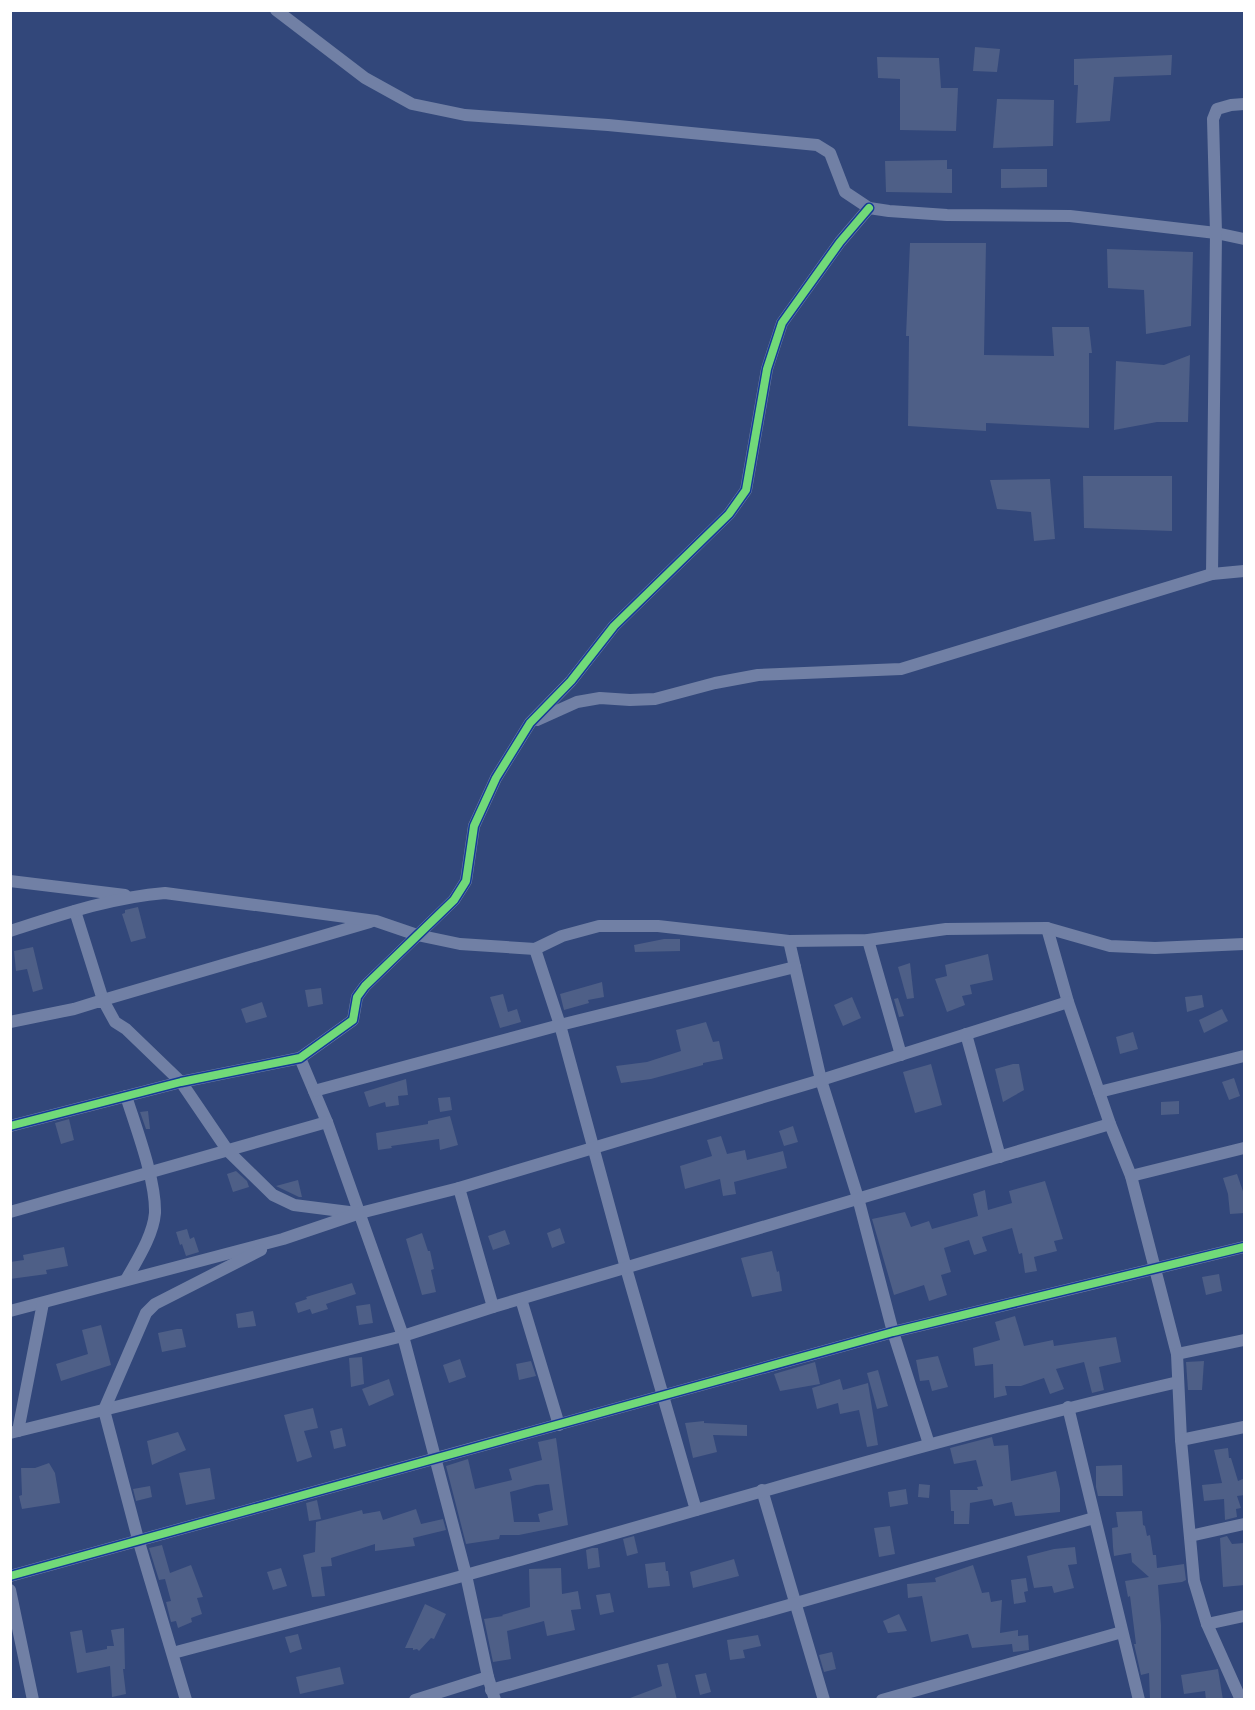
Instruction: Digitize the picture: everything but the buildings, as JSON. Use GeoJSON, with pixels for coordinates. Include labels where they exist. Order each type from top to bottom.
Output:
{"type":"FeatureCollection","features":[{"type":"Feature","properties":{"kind":"street"},"geometry":{"type":"LineString","coordinates":[[276,10],[365,78],[412,104],[465,115],[817,145],[830,153],[845,192],[869,208],[947,215],[1070,216],[1216,233],[1245,239]]}},
{"type":"Feature","properties":{"kind":"street"},"geometry":{"type":"LineString","coordinates":[[1212,574],[1216,233],[1213,119],[1217,110],[1231,105],[1245,104]]}},
{"type":"Feature","properties":{"kind":"street"},"geometry":{"type":"LineString","coordinates":[[11,1124],[181,1082],[300,1058],[353,1020],[357,997],[361,992],[454,900],[466,881],[474,826],[496,778],[530,723],[571,681],[614,626],[729,514],[746,490],[767,369],[782,323],[826,260],[869,208]]}},
{"type":"Feature","properties":{"kind":"street"},"geometry":{"type":"LineString","coordinates":[[530,723],[576,702],[600,698],[655,699],[715,683],[758,675],[902,669],[1212,574],[1245,571]]}},
{"type":"Feature","properties":{"kind":"street"},"geometry":{"type":"LineString","coordinates":[[10,881],[134,896]]}},
{"type":"Feature","properties":{"kind":"street"},"geometry":{"type":"LineString","coordinates":[[10,931],[134,896],[165,893],[376,921],[417,935],[460,944],[535,949],[562,936],[599,926],[658,926],[789,941],[868,940],[946,929],[1047,928],[1110,946],[1155,948],[1245,944]]}},
{"type":"Feature","properties":{"kind":"street"},"geometry":{"type":"LineString","coordinates":[[75,912],[103,1000],[115,1022],[126,1029],[181,1082],[228,1151],[273,1195],[294,1205],[360,1213]]}},
{"type":"Feature","properties":{"kind":"street"},"geometry":{"type":"LineString","coordinates":[[10,1022],[74,1009],[376,921]]}},
{"type":"Feature","properties":{"kind":"street"},"geometry":{"type":"LineString","coordinates":[[1047,928],[1068,1002],[1110,1124],[1131,1176],[1177,1354],[1181,1440],[1194,1581],[1207,1624],[1241,1700]]}},
{"type":"Feature","properties":{"kind":"street"},"geometry":{"type":"LineString","coordinates":[[868,940],[901,1055]]}},
{"type":"Feature","properties":{"kind":"street"},"geometry":{"type":"LineString","coordinates":[[789,941],[821,1080],[858,1198],[893,1332],[929,1444]]}},
{"type":"Feature","properties":{"kind":"street"},"geometry":{"type":"LineString","coordinates":[[535,949],[560,1025],[626,1268],[696,1510]]}},
{"type":"Feature","properties":{"kind":"street"},"geometry":{"type":"LineString","coordinates":[[314,1091],[560,1025],[795,967]]}},
{"type":"Feature","properties":{"kind":"street"},"geometry":{"type":"LineString","coordinates":[[10,1311],[283,1239],[360,1213],[459,1188],[593,1149],[1068,1002]]}},
{"type":"Feature","properties":{"kind":"street"},"geometry":{"type":"LineString","coordinates":[[966,1034],[1000,1157]]}},
{"type":"Feature","properties":{"kind":"street"},"geometry":{"type":"LineString","coordinates":[[1099,1092],[1245,1056]]}},
{"type":"Feature","properties":{"kind":"street"},"geometry":{"type":"LineString","coordinates":[[300,1058],[327,1122],[403,1336],[466,1575],[493,1695],[796,1602],[1094,1518]]}},
{"type":"Feature","properties":{"kind":"street"},"geometry":{"type":"LineString","coordinates":[[126,1096],[150,1173],[155,1212],[150,1233],[126,1280]]}},
{"type":"Feature","properties":{"kind":"street"},"geometry":{"type":"LineString","coordinates":[[10,1212],[327,1122]]}},
{"type":"Feature","properties":{"kind":"street"},"geometry":{"type":"LineString","coordinates":[[43,1303],[14,1432],[403,1336],[493,1307],[1110,1124]]}},
{"type":"Feature","properties":{"kind":"street"},"geometry":{"type":"LineString","coordinates":[[1131,1176],[1245,1148]]}},
{"type":"Feature","properties":{"kind":"street"},"geometry":{"type":"LineString","coordinates":[[459,1188],[493,1307]]}},
{"type":"Feature","properties":{"kind":"street"},"geometry":{"type":"LineString","coordinates":[[186,1700],[138,1539],[104,1410],[146,1312],[155,1305],[283,1239]]}},
{"type":"Feature","properties":{"kind":"street"},"geometry":{"type":"LineString","coordinates":[[10,1576],[893,1332],[1245,1247]]}},
{"type":"Feature","properties":{"kind":"street"},"geometry":{"type":"LineString","coordinates":[[521,1299],[559,1425]]}},
{"type":"Feature","properties":{"kind":"street"},"geometry":{"type":"LineString","coordinates":[[1177,1354],[1245,1340]]}},
{"type":"Feature","properties":{"kind":"street"},"geometry":{"type":"LineString","coordinates":[[173,1653],[466,1575],[929,1444],[1068,1407],[1178,1382]]}},
{"type":"Feature","properties":{"kind":"street"},"geometry":{"type":"LineString","coordinates":[[1068,1407],[1139,1700]]}},
{"type":"Feature","properties":{"kind":"street"},"geometry":{"type":"LineString","coordinates":[[1181,1440],[1245,1427]]}},
{"type":"Feature","properties":{"kind":"street"},"geometry":{"type":"LineString","coordinates":[[762,1491],[824,1700]]}},
{"type":"Feature","properties":{"kind":"street"},"geometry":{"type":"LineString","coordinates":[[1190,1536],[1245,1524]]}},
{"type":"Feature","properties":{"kind":"street"},"geometry":{"type":"LineString","coordinates":[[10,1590],[33,1700]]}},
{"type":"Feature","properties":{"kind":"street"},"geometry":{"type":"LineString","coordinates":[[1207,1624],[1245,1616]]}},
{"type":"Feature","properties":{"kind":"street"},"geometry":{"type":"LineString","coordinates":[[882,1700],[1122,1632]]}},
{"type":"Feature","properties":{"kind":"street"},"geometry":{"type":"LineString","coordinates":[[415,1700],[488,1677]]}},
{"type":"Feature","properties":{"kind":"cycle path"},"geometry":{"type":"LineString","coordinates":[[10,1126],[181,1082],[300,1058],[353,1020],[357,997],[365,986],[454,900],[466,881],[474,826],[496,778],[530,723],[571,681],[614,626],[729,514],[746,490],[767,369],[782,323],[840,242],[869,208]]}},
{"type":"Feature","properties":{"kind":"cycle path"},"geometry":{"type":"LineString","coordinates":[[10,1576],[893,1332],[1244,1247]]}}]}
